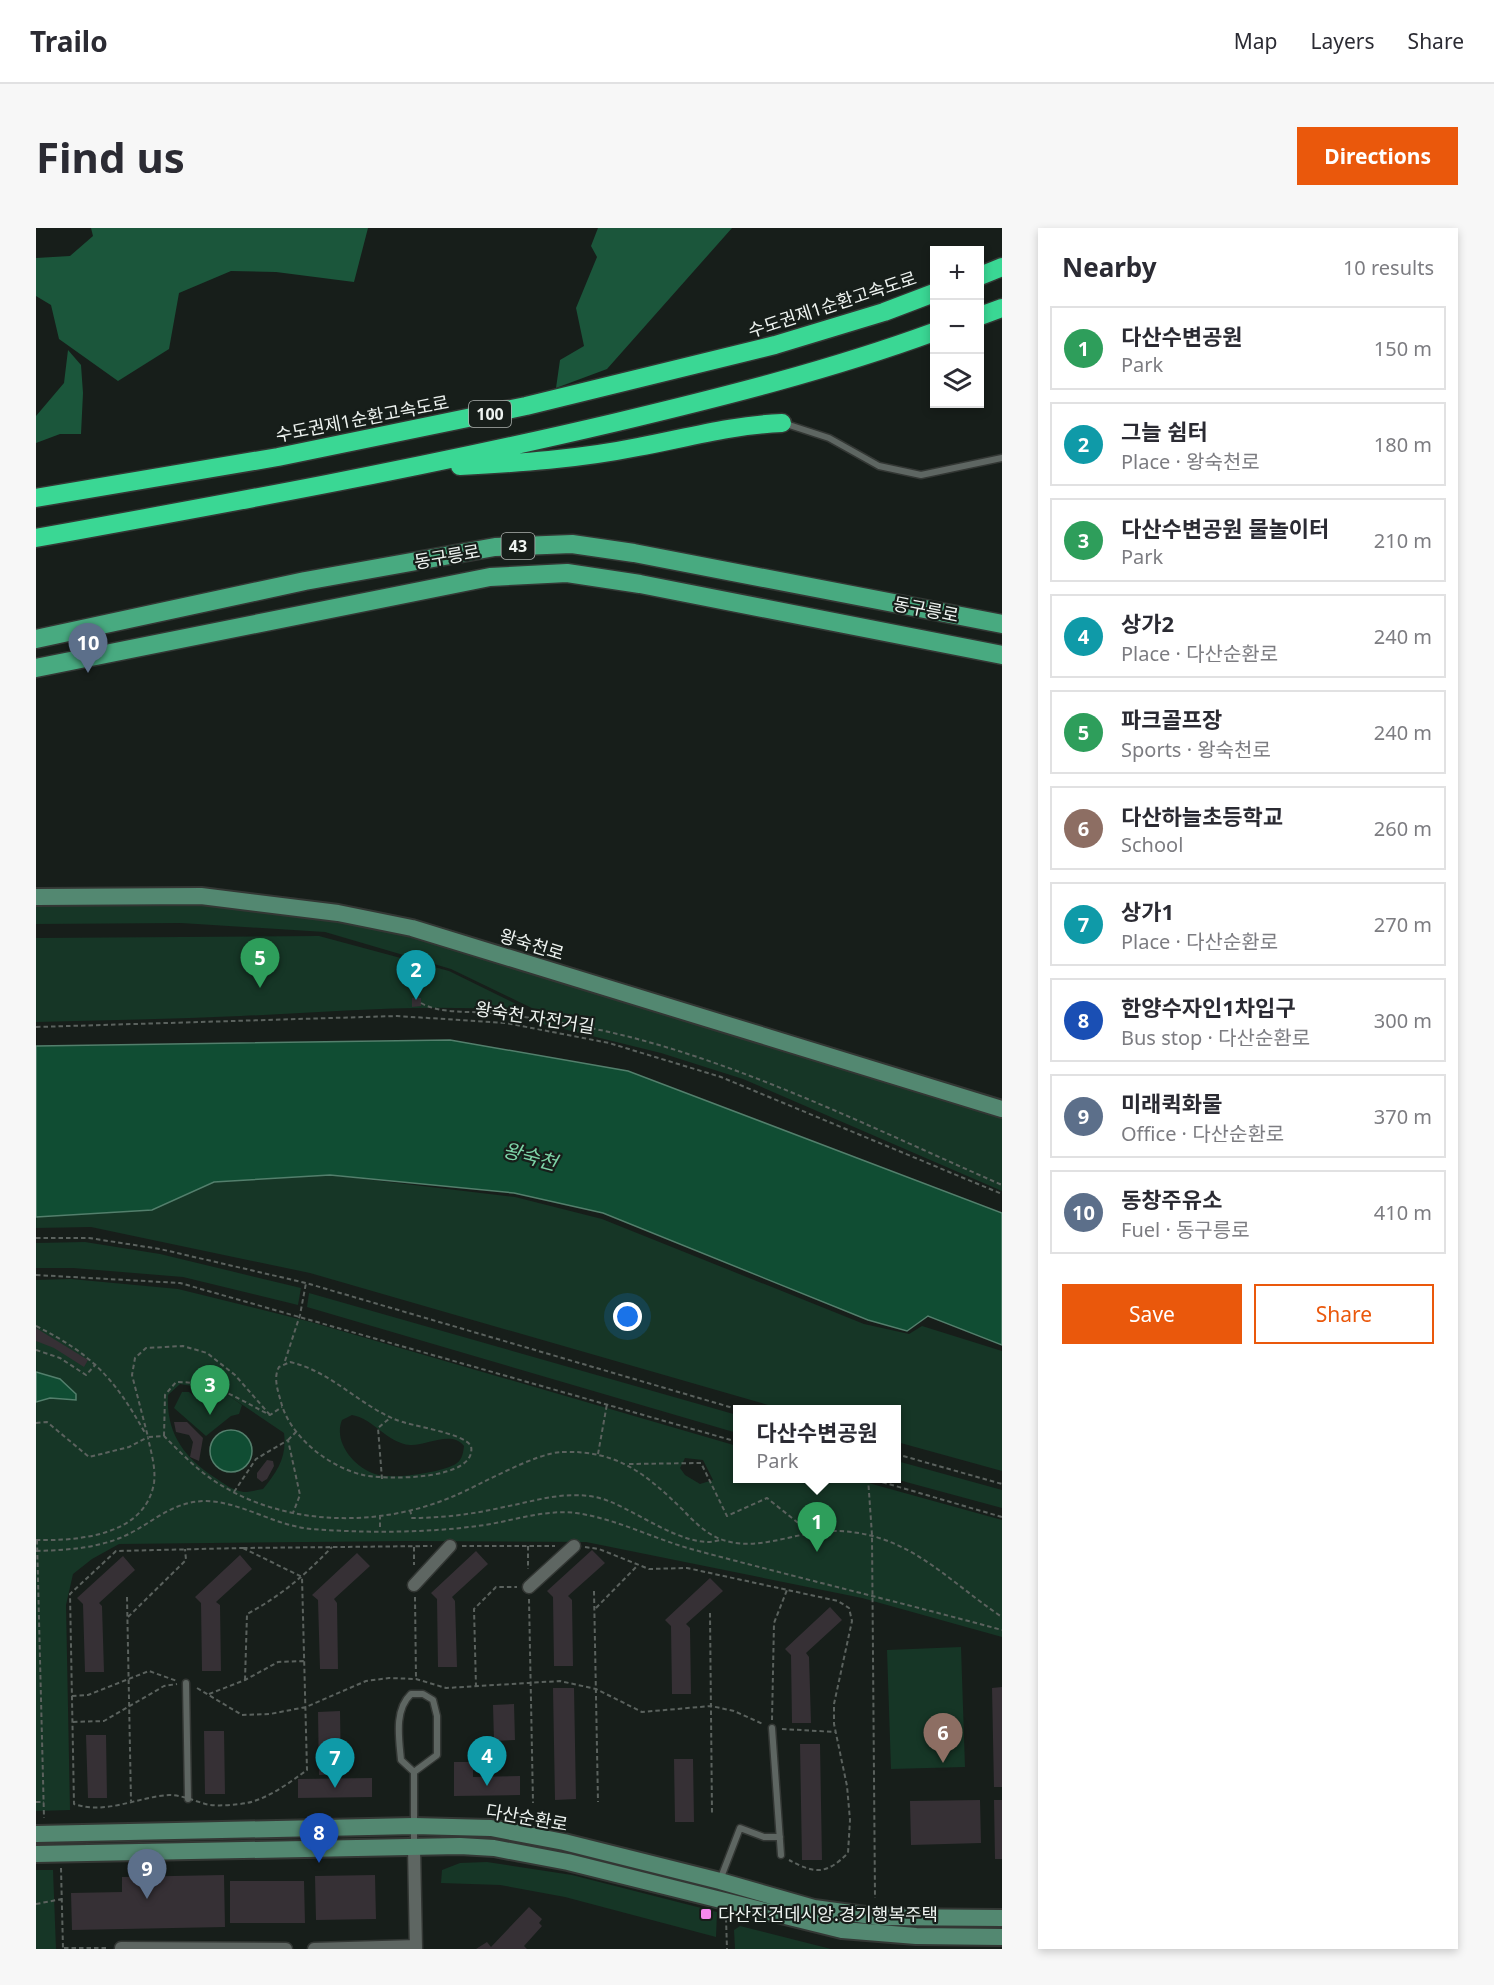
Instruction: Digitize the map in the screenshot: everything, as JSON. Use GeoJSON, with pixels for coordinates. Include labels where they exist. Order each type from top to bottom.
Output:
{"type":"FeatureCollection","features":[{"type":"Feature","properties":{"kind":"highway"},"geometry":{"type":"LineString","coordinates":[[984,274],[1002,267]]}},
{"type":"Feature","properties":{"kind":"highway","name":"수도권제1순환고속도로"},"geometry":{"type":"LineString","coordinates":[[36,498],[278,457],[526,406],[775,345],[884,312],[930,295]]}},
{"type":"Feature","properties":{"kind":"highway"},"geometry":{"type":"LineString","coordinates":[[984,315],[1002,308]]}},
{"type":"Feature","properties":{"kind":"highway","name":"100"},"geometry":{"type":"LineString","coordinates":[[36,538],[296,491],[535,441],[763,387],[874,354],[930,333]]}},
{"type":"Feature","properties":{"kind":"highway"},"geometry":{"type":"LineString","coordinates":[[398,470],[522,463],[636,448],[730,427],[782,423]]}},
{"type":"Feature","properties":{"kind":"main road","name":"동구릉로"},"geometry":{"type":"LineString","coordinates":[[36,639],[305,581],[495,547],[572,544],[634,553],[1002,624]]}},
{"type":"Feature","properties":{"kind":"main road","name":"동구릉로"},"geometry":{"type":"LineString","coordinates":[[36,668],[490,577],[567,573],[640,584],[1002,655]]}},
{"type":"Feature","properties":{"kind":"street","name":"왕숙천로"},"geometry":{"type":"LineString","coordinates":[[36,897],[201,896],[338,913],[411,928],[1002,1110]]}},
{"type":"Feature","properties":{"kind":"street"},"geometry":{"type":"LineString","coordinates":[[414,1586],[450,1546]]}},
{"type":"Feature","properties":{"kind":"street"},"geometry":{"type":"LineString","coordinates":[[529,1587],[574,1546]]}},
{"type":"Feature","properties":{"kind":"street","name":"다산순환로"},"geometry":{"type":"LineString","coordinates":[[36,1834],[414,1826],[491,1828],[519,1832],[720,1881],[814,1908],[854,1915],[923,1919],[1002,1918]]}},
{"type":"Feature","properties":{"kind":"street","name":"다산순환로"},"geometry":{"type":"LineString","coordinates":[[36,1854],[460,1846],[532,1854],[842,1930],[915,1936],[1002,1937]]}},
{"type":"Feature","properties":{"kind":"street"},"geometry":{"type":"LineString","coordinates":[[314,1949],[416,1948],[414,1848]]}},
{"type":"Feature","properties":{"kind":"street"},"geometry":{"type":"LineString","coordinates":[[121,1948],[286,1949]]}},
{"type":"Feature","properties":{"kind":"lane"},"geometry":{"type":"LineString","coordinates":[[782,423],[830,438],[879,466],[921,475],[1002,458]]}},
{"type":"Feature","properties":{"kind":"lane"},"geometry":{"type":"LineString","coordinates":[[186,1683],[188,1799]]}},
{"type":"Feature","properties":{"kind":"lane"},"geometry":{"type":"LineString","coordinates":[[414,1772],[437,1755],[437,1716],[433,1700],[423,1694],[411,1694],[403,1701],[398,1728],[400,1760],[414,1772],[414,1848]]}},
{"type":"Feature","properties":{"kind":"lane"},"geometry":{"type":"LineString","coordinates":[[772,1728],[781,1855]]}},
{"type":"Feature","properties":{"kind":"lane"},"geometry":{"type":"LineString","coordinates":[[720,1881],[740,1828],[764,1837],[780,1837]]}},
{"type":"Feature","properties":{"kind":"path"},"geometry":{"type":"LineString","coordinates":[[421,1002],[432,1009],[493,1013],[570,1024],[627,1036],[725,1068],[812,1102],[1002,1185]]}},
{"type":"Feature","properties":{"kind":"path","name":"왕숙천 자전거길"},"geometry":{"type":"LineString","coordinates":[[36,1027],[397,1016],[506,1023],[609,1043],[668,1059],[721,1077],[1002,1194]]}},
{"type":"Feature","properties":{"kind":"path"},"geometry":{"type":"LineString","coordinates":[[36,1238],[89,1238],[160,1249],[306,1283],[733,1408]]}},
{"type":"Feature","properties":{"kind":"path"},"geometry":{"type":"LineString","coordinates":[[36,1275],[180,1283],[300,1315],[733,1441]]}},
{"type":"Feature","properties":{"kind":"path"},"geometry":{"type":"LineString","coordinates":[[284,1363],[303,1365],[333,1380],[391,1418],[424,1429],[462,1437],[467,1440],[472,1450],[467,1461],[460,1467],[408,1479],[382,1479],[362,1475],[323,1457],[296,1431],[282,1407],[276,1378],[297,1328],[306,1283]]}},
{"type":"Feature","properties":{"kind":"path"},"geometry":{"type":"LineString","coordinates":[[36,1326],[67,1343],[96,1364],[125,1396],[148,1437]]}},
{"type":"Feature","properties":{"kind":"path"},"geometry":{"type":"LineString","coordinates":[[44,1818],[36,1540],[96,1535],[134,1518],[144,1508],[153,1484],[148,1437],[136,1397],[132,1365],[135,1358],[146,1348],[183,1346],[207,1353],[235,1375],[270,1415]]}},
{"type":"Feature","properties":{"kind":"path"},"geometry":{"type":"LineString","coordinates":[[36,1350],[60,1358],[86,1375],[96,1364]]}},
{"type":"Feature","properties":{"kind":"path"},"geometry":{"type":"LineString","coordinates":[[164,1436],[165,1395],[176,1382],[196,1382],[223,1389],[270,1415]]}},
{"type":"Feature","properties":{"kind":"path"},"geometry":{"type":"LineString","coordinates":[[598,1454],[608,1404]]}},
{"type":"Feature","properties":{"kind":"path"},"geometry":{"type":"LineString","coordinates":[[270,1415],[282,1407]]}},
{"type":"Feature","properties":{"kind":"path"},"geometry":{"type":"LineString","coordinates":[[382,1479],[378,1428],[391,1418]]}},
{"type":"Feature","properties":{"kind":"path"},"geometry":{"type":"LineString","coordinates":[[36,1423],[47,1422],[89,1457],[129,1447],[148,1437],[164,1436],[216,1482],[234,1492],[276,1510],[339,1518],[410,1510],[451,1497],[537,1458],[561,1452],[598,1454],[629,1464],[650,1478],[688,1515],[721,1540],[738,1544],[761,1544],[830,1531],[872,1535],[918,1554],[940,1568],[967,1594],[1002,1617]]}},
{"type":"Feature","properties":{"kind":"path"},"geometry":{"type":"LineString","coordinates":[[234,1492],[256,1459],[288,1440],[296,1431]]}},
{"type":"Feature","properties":{"kind":"path"},"geometry":{"type":"LineString","coordinates":[[288,1440],[300,1495],[292,1513]]}},
{"type":"Feature","properties":{"kind":"path"},"geometry":{"type":"LineString","coordinates":[[901,1455],[1002,1484]]}},
{"type":"Feature","properties":{"kind":"path"},"geometry":{"type":"LineString","coordinates":[[629,1464],[701,1463],[727,1516],[767,1498],[812,1534]]}},
{"type":"Feature","properties":{"kind":"path"},"geometry":{"type":"LineString","coordinates":[[868,1483],[872,1535],[875,1898]]}},
{"type":"Feature","properties":{"kind":"path"},"geometry":{"type":"LineString","coordinates":[[882,1483],[1002,1517]]}},
{"type":"Feature","properties":{"kind":"path"},"geometry":{"type":"LineString","coordinates":[[410,1510],[412,1518],[433,1518],[482,1512],[549,1497],[583,1495],[604,1499],[663,1528],[686,1536],[711,1543],[721,1540]]}},
{"type":"Feature","properties":{"kind":"path"},"geometry":{"type":"LineString","coordinates":[[37,1551],[80,1549],[101,1545],[135,1530],[175,1506],[194,1502],[222,1503],[271,1521],[308,1529],[380,1530],[478,1526],[530,1514],[574,1513],[612,1520],[688,1548],[872,1594],[1002,1630]]}},
{"type":"Feature","properties":{"kind":"path"},"geometry":{"type":"LineString","coordinates":[[380,1515],[380,1530]]}},
{"type":"Feature","properties":{"kind":"path"},"geometry":{"type":"LineString","coordinates":[[528,1546],[533,1803]]}},
{"type":"Feature","properties":{"kind":"path"},"geometry":{"type":"LineString","coordinates":[[186,1683],[164,1686],[104,1721],[73,1722],[70,1594],[116,1551],[574,1546],[599,1549],[649,1569],[687,1568],[838,1601],[849,1608],[852,1621],[834,1704],[835,1732],[848,1786],[850,1820],[848,1853],[833,1869],[810,1871],[781,1855]]}},
{"type":"Feature","properties":{"kind":"path"},"geometry":{"type":"LineString","coordinates":[[245,1680],[247,1614],[277,1598],[332,1547]]}},
{"type":"Feature","properties":{"kind":"path"},"geometry":{"type":"LineString","coordinates":[[414,1547],[416,1678]]}},
{"type":"Feature","properties":{"kind":"path"},"geometry":{"type":"LineString","coordinates":[[243,1548],[302,1577]]}},
{"type":"Feature","properties":{"kind":"path"},"geometry":{"type":"LineString","coordinates":[[128,1617],[186,1560],[185,1549]]}},
{"type":"Feature","properties":{"kind":"path"},"geometry":{"type":"LineString","coordinates":[[595,1609],[638,1565]]}},
{"type":"Feature","properties":{"kind":"path"},"geometry":{"type":"LineString","coordinates":[[302,1577],[306,1707]]}},
{"type":"Feature","properties":{"kind":"path"},"geometry":{"type":"LineString","coordinates":[[476,1687],[474,1609],[496,1587],[529,1587]]}},
{"type":"Feature","properties":{"kind":"path"},"geometry":{"type":"LineString","coordinates":[[772,1728],[774,1623],[787,1590]]}},
{"type":"Feature","properties":{"kind":"path"},"geometry":{"type":"LineString","coordinates":[[594,1592],[598,1802]]}},
{"type":"Feature","properties":{"kind":"path"},"geometry":{"type":"LineString","coordinates":[[127,1597],[131,1802]]}},
{"type":"Feature","properties":{"kind":"path"},"geometry":{"type":"LineString","coordinates":[[710,1613],[712,1813]]}},
{"type":"Feature","properties":{"kind":"path"},"geometry":{"type":"LineString","coordinates":[[209,1694],[245,1680],[278,1662],[304,1661]]}},
{"type":"Feature","properties":{"kind":"path"},"geometry":{"type":"LineString","coordinates":[[72,1696],[88,1695],[149,1671],[186,1683],[209,1694],[242,1715],[270,1714],[306,1707],[366,1681],[390,1677],[416,1678],[446,1688],[560,1681],[596,1689],[642,1712],[711,1706],[734,1712],[772,1728],[835,1732]]}},
{"type":"Feature","properties":{"kind":"path"},"geometry":{"type":"LineString","coordinates":[[36,1802],[44,1802]]}},
{"type":"Feature","properties":{"kind":"path"},"geometry":{"type":"LineString","coordinates":[[62,1865],[63,1949],[121,1948]]}},
{"type":"Feature","properties":{"kind":"path"},"geometry":{"type":"LineString","coordinates":[[36,1904],[62,1899]]}},
{"type":"Feature","properties":{"kind":"path"},"geometry":{"type":"LineString","coordinates":[[726,1918],[727,1949]]}},
{"type":"Feature","properties":{"kind":"shaded area"},"geometry":{"type":"Polygon","coordinates":[[[91,228],[368,228],[354,282],[276,272],[231,271],[179,293],[169,349],[118,381],[59,339],[51,305],[36,296],[36,258],[70,256],[93,236],[91,228]]]}},
{"type":"Feature","properties":{"kind":"shaded area"},"geometry":{"type":"Polygon","coordinates":[[[598,228],[732,228],[607,369],[556,388],[560,360],[584,346],[576,308],[597,257],[591,246],[598,228]]]}},
{"type":"Feature","properties":{"kind":"shaded area"},"geometry":{"type":"Polygon","coordinates":[[[68,350],[81,365],[83,393],[81,434],[60,434],[36,443],[36,416],[64,383],[68,350]]]}},
{"type":"Feature","properties":{"kind":"shaded area"},"geometry":{"type":"Polygon","coordinates":[[[190,900],[400,929],[1002,1116],[1002,1191],[743,1079],[661,1053],[543,1024],[536,1010],[451,969],[325,932],[181,923],[36,924],[36,902],[190,900]]]}},
{"type":"Feature","properties":{"kind":"shaded area"},"geometry":{"type":"Polygon","coordinates":[[[319,936],[449,971],[518,1005],[519,1011],[415,1008],[36,1022],[36,938],[319,936]]]}},
{"type":"Feature","properties":{"kind":"shaded area"},"geometry":{"type":"Polygon","coordinates":[[[330,1175],[515,1197],[602,1219],[864,1324],[909,1334],[922,1326],[1002,1351],[1002,1471],[901,1443],[901,1405],[768,1405],[310,1273],[91,1227],[36,1228],[36,1217],[152,1210],[214,1182],[330,1175]]]}},
{"type":"Feature","properties":{"kind":"shaded area"},"geometry":{"type":"Polygon","coordinates":[[[85,1242],[160,1254],[301,1288],[298,1305],[183,1277],[73,1268],[36,1268],[36,1243],[85,1242]]]}},
{"type":"Feature","properties":{"kind":"shaded area"},"geometry":{"type":"Polygon","coordinates":[[[71,1279],[178,1289],[311,1322],[733,1445],[733,1483],[868,1483],[1002,1520],[1002,1637],[862,1598],[586,1542],[119,1544],[92,1559],[73,1574],[66,1605],[70,1810],[36,1811],[36,1280],[71,1279]],[[180,1384],[168,1395],[168,1409],[174,1432],[179,1443],[194,1461],[221,1482],[244,1492],[263,1489],[283,1457],[284,1433],[222,1391],[242,1405],[239,1414],[231,1416],[206,1436],[174,1408],[182,1392],[189,1392],[194,1396],[221,1391],[180,1384]],[[352,1415],[342,1420],[340,1437],[343,1445],[353,1460],[375,1474],[403,1476],[437,1471],[457,1463],[463,1454],[464,1446],[459,1441],[446,1439],[410,1445],[394,1440],[367,1421],[352,1415]],[[685,1458],[680,1468],[685,1475],[700,1484],[713,1480],[703,1460],[685,1458]]]}},
{"type":"Feature","properties":{"kind":"shaded area"},"geometry":{"type":"Polygon","coordinates":[[[309,1293],[733,1414],[733,1432],[307,1307],[309,1293]]]}},
{"type":"Feature","properties":{"kind":"shaded area"},"geometry":{"type":"Polygon","coordinates":[[[901,1462],[1002,1490],[1002,1508],[901,1481],[901,1462]]]}},
{"type":"Feature","properties":{"kind":"shaded area"},"geometry":{"type":"Polygon","coordinates":[[[961,1647],[965,1767],[891,1769],[887,1650],[961,1647]]]}},
{"type":"Feature","properties":{"kind":"shaded area"},"geometry":{"type":"Polygon","coordinates":[[[487,1862],[572,1875],[717,1912],[716,1937],[565,1897],[500,1885],[441,1883],[442,1870],[460,1863],[487,1862]]]}},
{"type":"Feature","properties":{"kind":"shaded area"},"geometry":{"type":"Polygon","coordinates":[[[36,1870],[53,1870],[56,1949],[36,1949],[36,1870]]]}},
{"type":"Feature","properties":{"kind":"shaded area"},"geometry":{"type":"Polygon","coordinates":[[[740,1926],[831,1949],[735,1949],[734,1930],[740,1926]]]}},
{"type":"Feature","properties":{"kind":"water","name":"왕숙천"},"geometry":{"type":"Polygon","coordinates":[[[450,1040],[628,1071],[1002,1213],[1002,1345],[928,1316],[907,1331],[868,1320],[603,1213],[514,1193],[330,1175],[214,1182],[152,1210],[36,1217],[36,1046],[450,1040]]]}},
{"type":"Feature","properties":{"kind":"water"},"geometry":{"type":"Polygon","coordinates":[[[36,1372],[60,1379],[76,1394],[76,1400],[50,1398],[36,1402],[36,1372]]]}},
{"type":"Feature","properties":{"kind":"water"},"geometry":{"type":"Polygon","coordinates":[[[231,1430],[239,1431],[246,1436],[251,1443],[251,1459],[246,1466],[239,1471],[231,1472],[223,1471],[216,1466],[211,1459],[210,1451],[211,1443],[216,1436],[223,1431],[231,1430]]]}},
{"type":"Feature","properties":{"kind":"building"},"geometry":{"type":"Polygon","coordinates":[[[412,998],[421,998],[421,1006],[412,1007],[412,998]]]}},
{"type":"Feature","properties":{"kind":"building"},"geometry":{"type":"Polygon","coordinates":[[[36,1328],[88,1360],[84,1367],[54,1348],[36,1341],[36,1328]]]}},
{"type":"Feature","properties":{"kind":"building"},"geometry":{"type":"Polygon","coordinates":[[[174,1422],[187,1422],[203,1438],[199,1461],[190,1457],[193,1442],[189,1435],[176,1432],[174,1422]]]}},
{"type":"Feature","properties":{"kind":"building"},"geometry":{"type":"Polygon","coordinates":[[[267,1460],[273,1461],[274,1466],[267,1479],[262,1482],[257,1478],[257,1473],[267,1460]]]}},
{"type":"Feature","properties":{"kind":"building"},"geometry":{"type":"Polygon","coordinates":[[[592,1550],[605,1563],[568,1596],[572,1600],[573,1666],[554,1666],[553,1597],[547,1591],[592,1550]]]}},
{"type":"Feature","properties":{"kind":"building"},"geometry":{"type":"Polygon","coordinates":[[[476,1551],[488,1564],[452,1597],[455,1601],[457,1667],[438,1667],[437,1599],[431,1593],[476,1551]]]}},
{"type":"Feature","properties":{"kind":"building"},"geometry":{"type":"Polygon","coordinates":[[[357,1553],[370,1566],[334,1599],[337,1603],[338,1669],[320,1669],[318,1600],[312,1595],[357,1553]]]}},
{"type":"Feature","properties":{"kind":"building"},"geometry":{"type":"Polygon","coordinates":[[[240,1555],[252,1569],[216,1602],[220,1605],[221,1671],[202,1671],[201,1603],[195,1597],[240,1555]]]}},
{"type":"Feature","properties":{"kind":"building"},"geometry":{"type":"Polygon","coordinates":[[[123,1556],[135,1570],[99,1603],[102,1606],[104,1672],[85,1672],[83,1604],[77,1598],[123,1556]]]}},
{"type":"Feature","properties":{"kind":"building"},"geometry":{"type":"Polygon","coordinates":[[[710,1578],[723,1591],[686,1624],[690,1628],[691,1694],[672,1694],[671,1626],[665,1620],[710,1578]]]}},
{"type":"Feature","properties":{"kind":"building"},"geometry":{"type":"Polygon","coordinates":[[[830,1607],[842,1620],[806,1653],[809,1657],[811,1723],[792,1723],[791,1655],[785,1649],[830,1607]]]}},
{"type":"Feature","properties":{"kind":"building"},"geometry":{"type":"Polygon","coordinates":[[[1002,1687],[1002,1787],[994,1787],[992,1688],[1002,1687]]]}},
{"type":"Feature","properties":{"kind":"building"},"geometry":{"type":"Polygon","coordinates":[[[553,1688],[574,1688],[576,1799],[555,1800],[553,1688]]]}},
{"type":"Feature","properties":{"kind":"building"},"geometry":{"type":"Polygon","coordinates":[[[514,1704],[515,1740],[494,1741],[493,1705],[514,1704]]]}},
{"type":"Feature","properties":{"kind":"building"},"geometry":{"type":"Polygon","coordinates":[[[340,1711],[341,1774],[319,1775],[318,1712],[340,1711]]]}},
{"type":"Feature","properties":{"kind":"building"},"geometry":{"type":"Polygon","coordinates":[[[204,1731],[224,1731],[225,1794],[205,1794],[204,1731]]]}},
{"type":"Feature","properties":{"kind":"building"},"geometry":{"type":"Polygon","coordinates":[[[86,1735],[106,1735],[107,1798],[88,1798],[86,1735]]]}},
{"type":"Feature","properties":{"kind":"building"},"geometry":{"type":"Polygon","coordinates":[[[800,1744],[820,1744],[822,1860],[802,1860],[800,1744]]]}},
{"type":"Feature","properties":{"kind":"building"},"geometry":{"type":"Polygon","coordinates":[[[674,1759],[693,1759],[694,1822],[675,1822],[674,1759]]]}},
{"type":"Feature","properties":{"kind":"building"},"geometry":{"type":"Polygon","coordinates":[[[454,1762],[473,1762],[473,1777],[520,1776],[520,1795],[454,1796],[454,1762]]]}},
{"type":"Feature","properties":{"kind":"building"},"geometry":{"type":"Polygon","coordinates":[[[372,1778],[372,1797],[298,1798],[298,1779],[372,1778]]]}},
{"type":"Feature","properties":{"kind":"building"},"geometry":{"type":"Polygon","coordinates":[[[980,1800],[981,1843],[911,1845],[910,1801],[980,1800]]]}},
{"type":"Feature","properties":{"kind":"building"},"geometry":{"type":"Polygon","coordinates":[[[994,1800],[1002,1800],[1002,1859],[995,1859],[994,1800]]]}},
{"type":"Feature","properties":{"kind":"building"},"geometry":{"type":"Polygon","coordinates":[[[224,1875],[225,1927],[72,1930],[71,1893],[122,1892],[122,1877],[224,1875]]]}},
{"type":"Feature","properties":{"kind":"building"},"geometry":{"type":"Polygon","coordinates":[[[375,1875],[376,1919],[316,1920],[315,1876],[375,1875]]]}},
{"type":"Feature","properties":{"kind":"building"},"geometry":{"type":"Polygon","coordinates":[[[230,1881],[304,1881],[305,1923],[230,1923],[230,1881]]]}},
{"type":"Feature","properties":{"kind":"building"},"geometry":{"type":"Polygon","coordinates":[[[529,1907],[542,1919],[539,1923],[542,1926],[524,1946],[527,1949],[476,1949],[487,1942],[491,1947],[529,1907]]]}},
{"type":"Feature","properties":{"kind":"place","name":"동창주유소"},"geometry":{"type":"Point","coordinates":[88,673]}},
{"type":"Feature","properties":{"kind":"place","name":"파크골프장"},"geometry":{"type":"Point","coordinates":[260,988]}},
{"type":"Feature","properties":{"kind":"place","name":"그늘 쉼터"},"geometry":{"type":"Point","coordinates":[416,1000]}},
{"type":"Feature","properties":{"kind":"place","name":"다산수변공원 물놀이터"},"geometry":{"type":"Point","coordinates":[210,1415]}},
{"type":"Feature","properties":{"kind":"place","name":"다산수변공원"},"geometry":{"type":"Point","coordinates":[817,1552]}},
{"type":"Feature","properties":{"kind":"place","name":"다산하늘초등학교"},"geometry":{"type":"Point","coordinates":[943,1763]}},
{"type":"Feature","properties":{"kind":"place","name":"상가2"},"geometry":{"type":"Point","coordinates":[487,1786]}},
{"type":"Feature","properties":{"kind":"place","name":"상가1"},"geometry":{"type":"Point","coordinates":[335,1788]}},
{"type":"Feature","properties":{"kind":"place","name":"한양수자인1차입구"},"geometry":{"type":"Point","coordinates":[319,1863]}},
{"type":"Feature","properties":{"kind":"place","name":"미래퀵화물"},"geometry":{"type":"Point","coordinates":[147,1899]}},
{"type":"Feature","properties":{"kind":"place","name":"다산진건데시앙.경기행복주택"},"geometry":{"type":"Point","coordinates":[706,1914]}}]}
